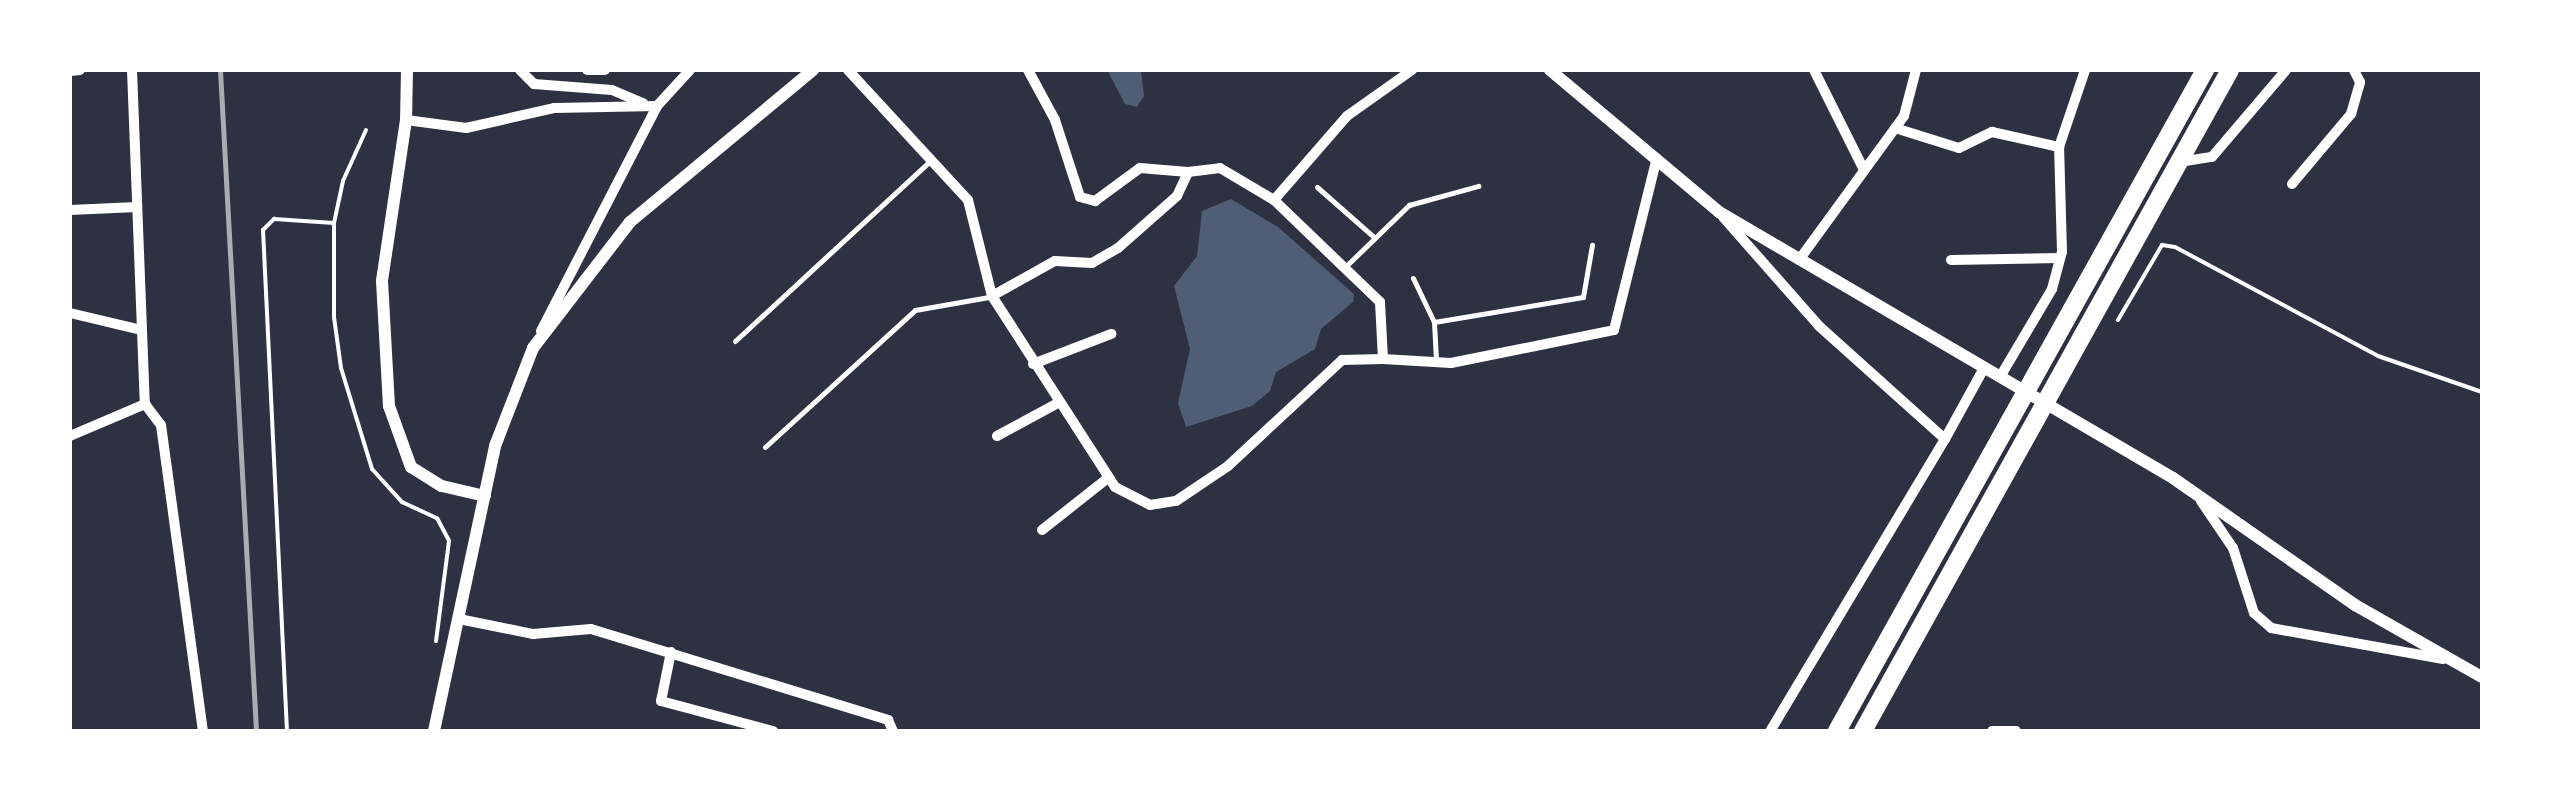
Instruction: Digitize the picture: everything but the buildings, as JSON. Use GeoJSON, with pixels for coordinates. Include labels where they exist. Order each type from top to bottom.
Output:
{"type":"FeatureCollection","features":[{"type":"Feature","properties":{"kind":"highway"},"geometry":{"type":"LineString","coordinates":[[1837,731],[2206,70]]}},
{"type":"Feature","properties":{"kind":"highway"},"geometry":{"type":"LineString","coordinates":[[1864,731],[2230,70]]}},
{"type":"Feature","properties":{"kind":"street"},"geometry":{"type":"LineString","coordinates":[[70,71],[80,70]]}},
{"type":"Feature","properties":{"kind":"street"},"geometry":{"type":"LineString","coordinates":[[132,70],[146,404],[167,443],[203,731]]}},
{"type":"Feature","properties":{"kind":"street"},"geometry":{"type":"LineString","coordinates":[[407,70],[406,120],[382,280],[389,406],[411,467],[442,486],[485,496]]}},
{"type":"Feature","properties":{"kind":"street"},"geometry":{"type":"LineString","coordinates":[[520,70],[534,84],[612,90],[653,106]]}},
{"type":"Feature","properties":{"kind":"street"},"geometry":{"type":"LineString","coordinates":[[587,70],[605,70]]}},
{"type":"Feature","properties":{"kind":"street"},"geometry":{"type":"LineString","coordinates":[[434,731],[495,446],[533,348],[576,254],[653,106],[690,70]]}},
{"type":"Feature","properties":{"kind":"street"},"geometry":{"type":"LineString","coordinates":[[533,348],[630,222],[813,70]]}},
{"type":"Feature","properties":{"kind":"street"},"geometry":{"type":"LineString","coordinates":[[848,70],[968,200],[992,296],[1108,477],[1136,502],[1176,501],[1228,466],[1330,368],[1352,358],[1436,363],[1598,338],[1614,330],[1657,158]]}},
{"type":"Feature","properties":{"kind":"street"},"geometry":{"type":"LineString","coordinates":[[1028,70],[1049,104],[1080,197],[1095,201],[1140,168],[1188,172],[1220,168],[1274,200],[1380,302],[1383,359]]}},
{"type":"Feature","properties":{"kind":"street"},"geometry":{"type":"LineString","coordinates":[[1274,200],[1347,116],[1412,70]]}},
{"type":"Feature","properties":{"kind":"street"},"geometry":{"type":"LineString","coordinates":[[1550,70],[1719,212],[1819,326],[1945,439]]}},
{"type":"Feature","properties":{"kind":"street"},"geometry":{"type":"LineString","coordinates":[[1814,70],[1864,170]]}},
{"type":"Feature","properties":{"kind":"street"},"geometry":{"type":"LineString","coordinates":[[1799,260],[1895,128],[1916,70]]}},
{"type":"Feature","properties":{"kind":"street"},"geometry":{"type":"LineString","coordinates":[[2000,378],[2052,289],[2060,258],[2060,147],[2085,70]]}},
{"type":"Feature","properties":{"kind":"street"},"geometry":{"type":"LineString","coordinates":[[2179,162],[2212,157],[2286,70]]}},
{"type":"Feature","properties":{"kind":"street"},"geometry":{"type":"LineString","coordinates":[[2292,184],[2351,114],[2360,82],[2354,70]]}},
{"type":"Feature","properties":{"kind":"street"},"geometry":{"type":"LineString","coordinates":[[406,120],[466,128],[554,108],[653,106]]}},
{"type":"Feature","properties":{"kind":"street"},"geometry":{"type":"LineString","coordinates":[[1895,128],[1959,148],[1992,132],[2060,147]]}},
{"type":"Feature","properties":{"kind":"street"},"geometry":{"type":"LineString","coordinates":[[992,296],[1055,261],[1092,263],[1118,248],[1177,196],[1188,172]]}},
{"type":"Feature","properties":{"kind":"street"},"geometry":{"type":"LineString","coordinates":[[70,210],[138,207]]}},
{"type":"Feature","properties":{"kind":"street"},"geometry":{"type":"LineString","coordinates":[[1719,212],[2195,493],[2443,659],[2482,676]]}},
{"type":"Feature","properties":{"kind":"street"},"geometry":{"type":"LineString","coordinates":[[1950,260],[2060,258]]}},
{"type":"Feature","properties":{"kind":"street"},"geometry":{"type":"LineString","coordinates":[[70,312],[142,330]]}},
{"type":"Feature","properties":{"kind":"street"},"geometry":{"type":"LineString","coordinates":[[1033,364],[1110,334]]}},
{"type":"Feature","properties":{"kind":"street"},"geometry":{"type":"LineString","coordinates":[[1770,731],[1984,368]]}},
{"type":"Feature","properties":{"kind":"street"},"geometry":{"type":"LineString","coordinates":[[996,436],[1058,403]]}},
{"type":"Feature","properties":{"kind":"street"},"geometry":{"type":"LineString","coordinates":[[70,436],[146,404]]}},
{"type":"Feature","properties":{"kind":"street"},"geometry":{"type":"LineString","coordinates":[[1042,530],[1108,477]]}},
{"type":"Feature","properties":{"kind":"street"},"geometry":{"type":"LineString","coordinates":[[2195,493],[2232,548],[2254,613],[2271,628],[2443,659]]}},
{"type":"Feature","properties":{"kind":"street"},"geometry":{"type":"LineString","coordinates":[[460,619],[533,634],[591,629],[888,720],[893,731]]}},
{"type":"Feature","properties":{"kind":"street"},"geometry":{"type":"LineString","coordinates":[[670,652],[661,701],[774,731]]}},
{"type":"Feature","properties":{"kind":"street"},"geometry":{"type":"LineString","coordinates":[[1992,731],[2016,731]]}},
{"type":"Feature","properties":{"kind":"lane"},"geometry":{"type":"LineString","coordinates":[[735,342],[931,160]]}},
{"type":"Feature","properties":{"kind":"lane"},"geometry":{"type":"LineString","coordinates":[[1346,266],[1408,205],[1478,186]]}},
{"type":"Feature","properties":{"kind":"lane"},"geometry":{"type":"LineString","coordinates":[[1317,187],[1375,238]]}},
{"type":"Feature","properties":{"kind":"lane"},"geometry":{"type":"LineString","coordinates":[[1434,322],[1583,297],[1592,245]]}},
{"type":"Feature","properties":{"kind":"lane"},"geometry":{"type":"LineString","coordinates":[[1413,278],[1434,322],[1436,363]]}},
{"type":"Feature","properties":{"kind":"lane"},"geometry":{"type":"LineString","coordinates":[[765,447],[915,310],[992,296]]}},
{"type":"Feature","properties":{"kind":"path"},"geometry":{"type":"LineString","coordinates":[[288,731],[263,230],[274,220],[334,223]]}},
{"type":"Feature","properties":{"kind":"path"},"geometry":{"type":"LineString","coordinates":[[2118,320],[2162,245],[2175,247],[2378,356],[2482,392]]}},
{"type":"Feature","properties":{"kind":"water"},"geometry":{"type":"Polygon","coordinates":[[[1107,70],[1141,70],[1144,96],[1137,107],[1125,104],[1107,70]]]}},
{"type":"Feature","properties":{"kind":"water"},"geometry":{"type":"Polygon","coordinates":[[[1231,199],[1278,227],[1354,294],[1353,302],[1321,329],[1315,349],[1276,372],[1270,391],[1252,406],[1186,427],[1178,403],[1190,349],[1174,286],[1197,256],[1202,211],[1231,199]]]}},
{"type":"Feature","properties":{"kind":"railway"},"geometry":{"type":"LineString","coordinates":[[220,70],[256,731]]}}]}
